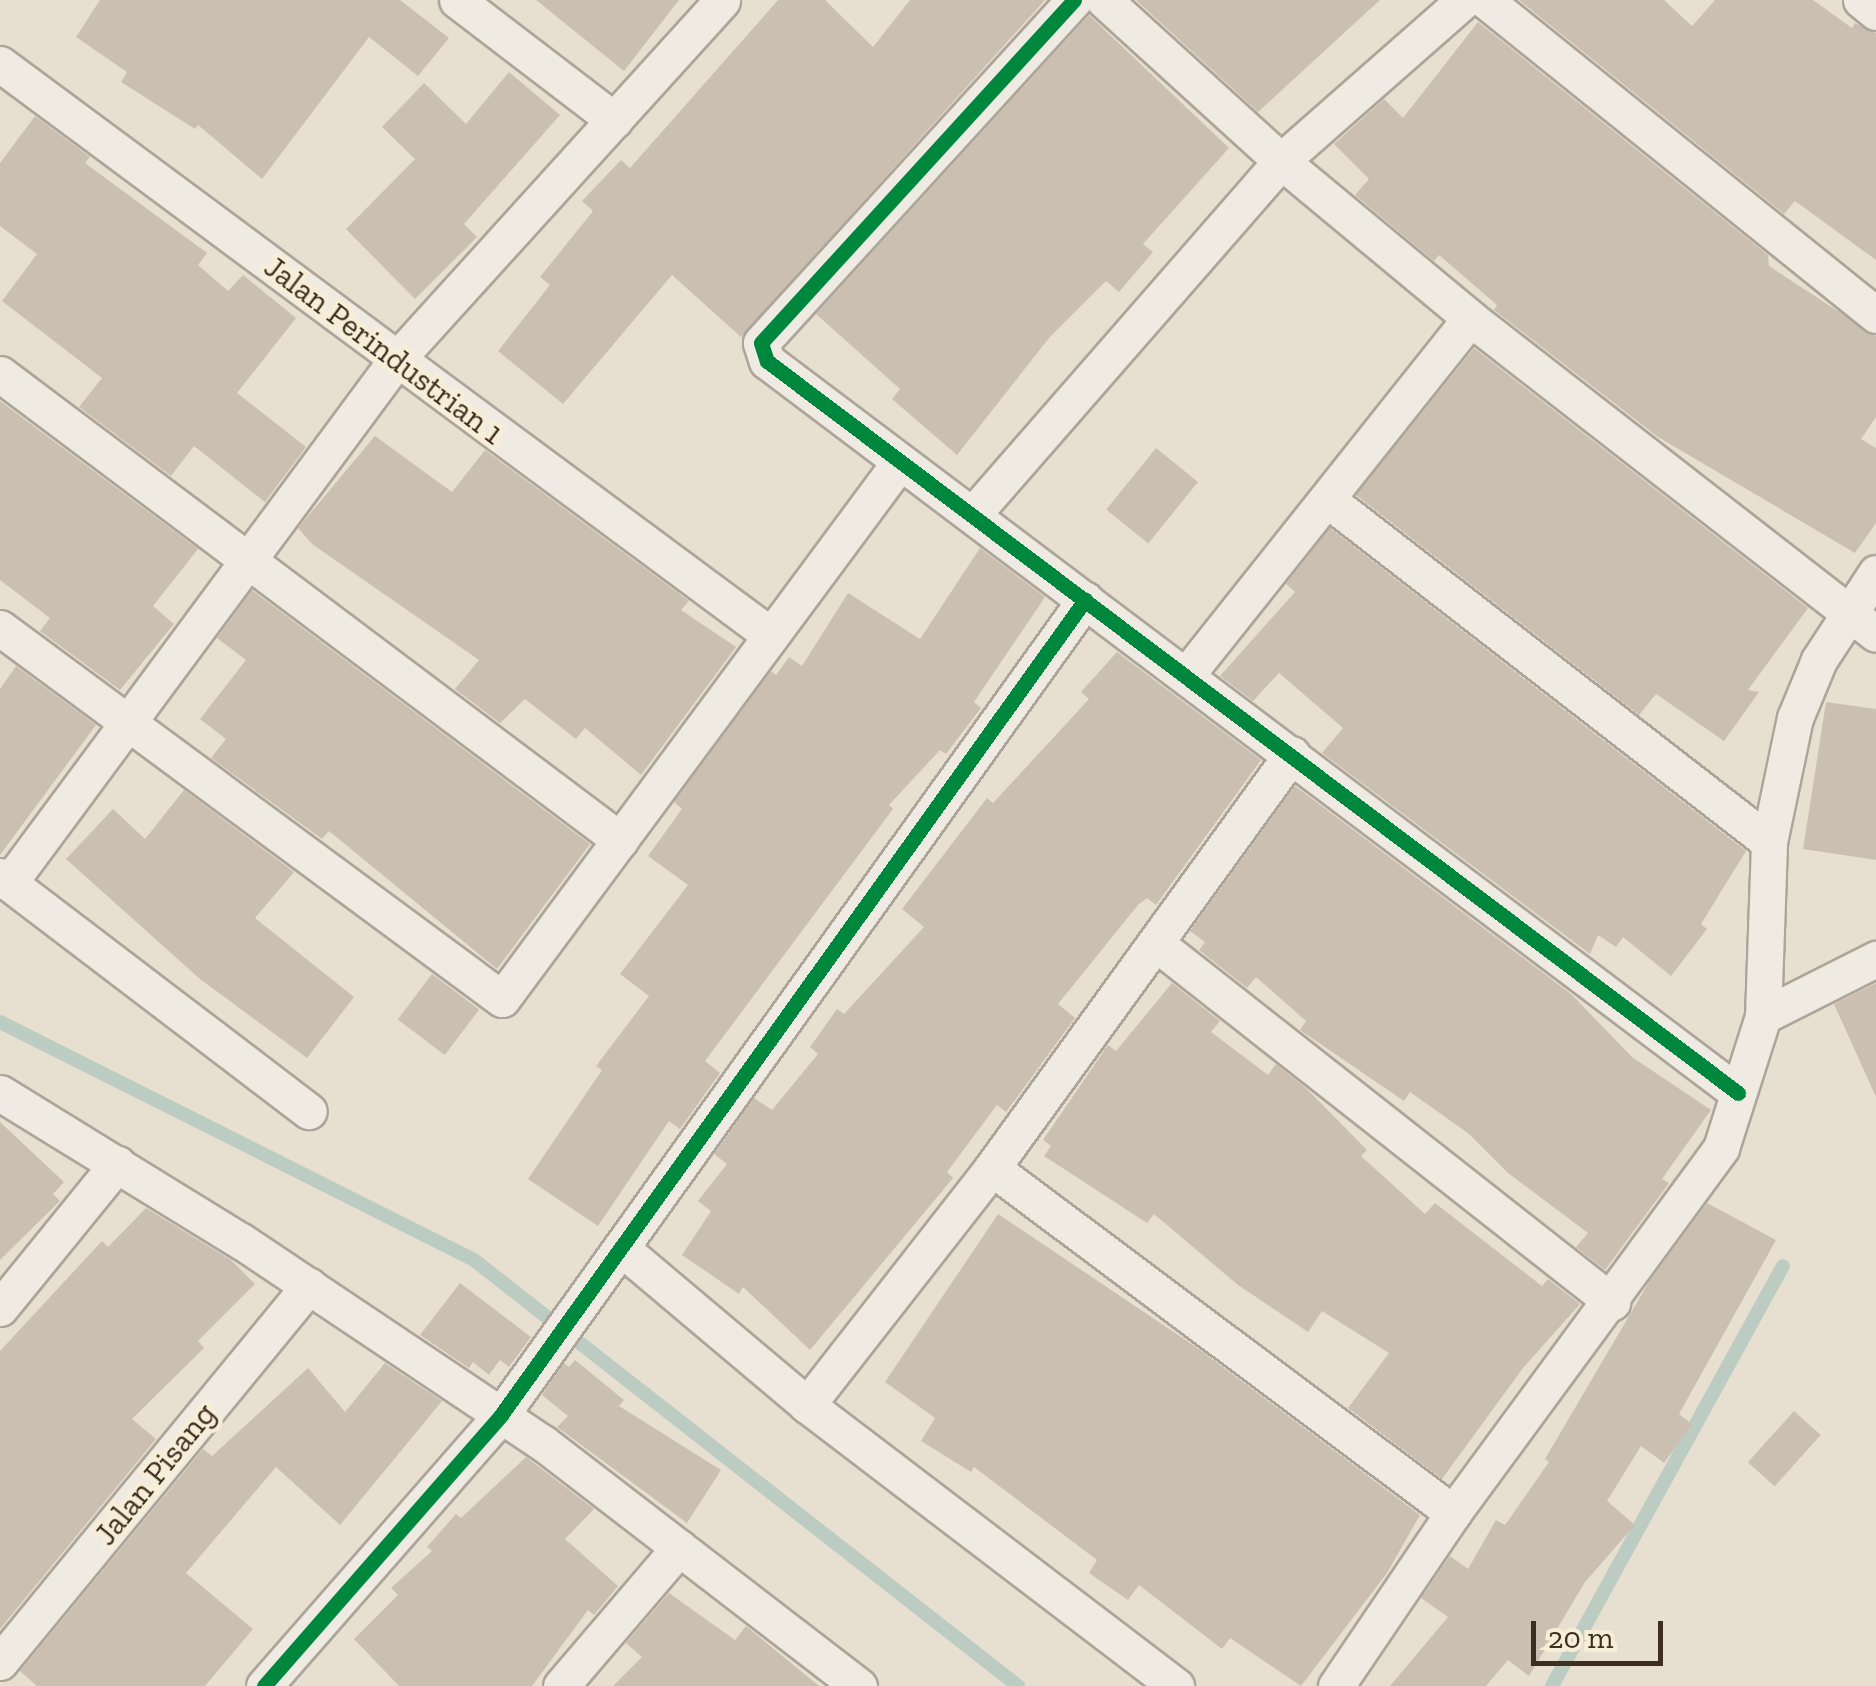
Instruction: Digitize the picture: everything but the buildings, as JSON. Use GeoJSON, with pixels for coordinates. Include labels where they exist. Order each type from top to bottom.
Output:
{"type":"FeatureCollection","features":[{"type":"Feature","properties":{"kind":"street"},"geometry":{"type":"LineString","coordinates":[[457,0],[614,120]]}},
{"type":"Feature","properties":{"kind":"street"},"geometry":{"type":"LineString","coordinates":[[309,1111],[4,880],[126,725],[396,360],[722,0]]}},
{"type":"Feature","properties":{"kind":"street"},"geometry":{"type":"LineString","coordinates":[[1074,0],[762,342],[767,361],[899,463],[1188,673],[1738,1093]]}},
{"type":"Feature","properties":{"kind":"street"},"geometry":{"type":"LineString","coordinates":[[1104,0],[1281,161],[1470,318],[1862,624]]}},
{"type":"Feature","properties":{"kind":"street"},"geometry":{"type":"LineString","coordinates":[[974,514],[1281,161],[1464,0]]}},
{"type":"Feature","properties":{"kind":"street"},"geometry":{"type":"LineString","coordinates":[[1485,0],[1876,315]]}},
{"type":"Feature","properties":{"kind":"street"},"geometry":{"type":"LineString","coordinates":[[1861,0],[1876,12]]}},
{"type":"Feature","properties":{"kind":"street","name":"Jalan Perindustrian 1"},"geometry":{"type":"LineString","coordinates":[[1,68],[769,634]]}},
{"type":"Feature","properties":{"kind":"street"},"geometry":{"type":"LineString","coordinates":[[1188,673],[1470,318]]}},
{"type":"Feature","properties":{"kind":"street"},"geometry":{"type":"LineString","coordinates":[[0,374],[620,840]]}},
{"type":"Feature","properties":{"kind":"street"},"geometry":{"type":"LineString","coordinates":[[0,628],[497,999],[506,998],[769,634],[899,463]]}},
{"type":"Feature","properties":{"kind":"street"},"geometry":{"type":"LineString","coordinates":[[1328,500],[1770,842]]}},
{"type":"Feature","properties":{"kind":"street"},"geometry":{"type":"LineString","coordinates":[[1336,1686],[1454,1513],[1721,1148],[1763,1016],[1770,842],[1804,692],[1862,624],[1876,573]]}},
{"type":"Feature","properties":{"kind":"street"},"geometry":{"type":"LineString","coordinates":[[264,1686],[501,1415],[1086,600]]}},
{"type":"Feature","properties":{"kind":"street"},"geometry":{"type":"LineString","coordinates":[[807,1404],[992,1168],[1158,945],[1292,754]]}},
{"type":"Feature","properties":{"kind":"street"},"geometry":{"type":"LineString","coordinates":[[1158,945],[1612,1302]]}},
{"type":"Feature","properties":{"kind":"street"},"geometry":{"type":"LineString","coordinates":[[1763,1016],[1876,959]]}},
{"type":"Feature","properties":{"kind":"street"},"geometry":{"type":"LineString","coordinates":[[0,1093],[309,1286],[501,1415],[859,1686]]}},
{"type":"Feature","properties":{"kind":"street"},"geometry":{"type":"LineString","coordinates":[[0,1308],[118,1164]]}},
{"type":"Feature","properties":{"kind":"street"},"geometry":{"type":"LineString","coordinates":[[992,1168],[1454,1513]]}},
{"type":"Feature","properties":{"kind":"street"},"geometry":{"type":"LineString","coordinates":[[622,1248],[807,1404],[1176,1686]]}},
{"type":"Feature","properties":{"kind":"street","name":"Jalan Pisang"},"geometry":{"type":"LineString","coordinates":[[0,1662],[309,1286]]}},
{"type":"Feature","properties":{"kind":"street"},"geometry":{"type":"LineString","coordinates":[[561,1686],[679,1548]]}},
{"type":"Feature","properties":{"kind":"street"},"geometry":{"type":"LineString","coordinates":[[0,1672],[12,1686]]}},
{"type":"Feature","properties":{"kind":"waterway"},"geometry":{"type":"LineString","coordinates":[[0,1022],[474,1260],[1018,1686]]}},
{"type":"Feature","properties":{"kind":"waterway"},"geometry":{"type":"LineString","coordinates":[[1552,1686],[1783,1266]]}},
{"type":"Feature","properties":{"kind":"cycle path"},"geometry":{"type":"LineString","coordinates":[[1074,0],[761,343],[767,361],[1738,1093]]}},
{"type":"Feature","properties":{"kind":"cycle path"},"geometry":{"type":"LineString","coordinates":[[264,1686],[501,1415],[1085,600]]}}]}
